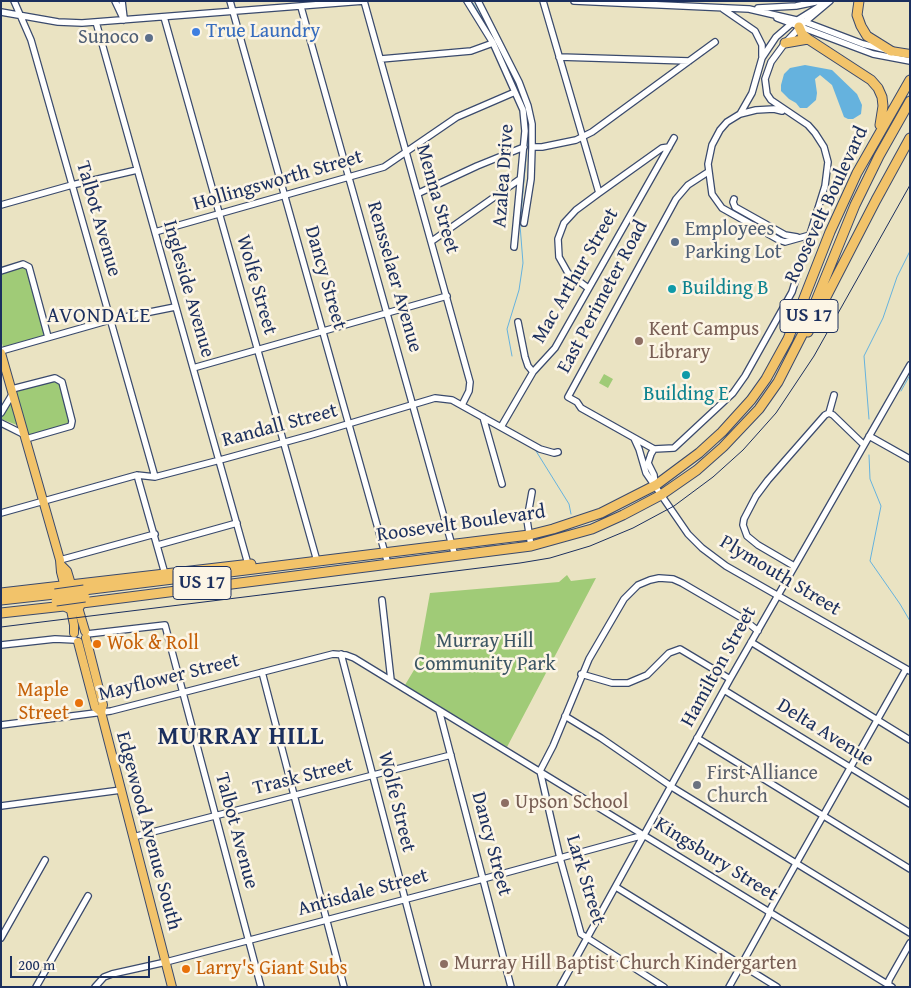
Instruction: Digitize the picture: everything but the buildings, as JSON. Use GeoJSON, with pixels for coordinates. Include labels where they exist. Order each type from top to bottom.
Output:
{"type":"FeatureCollection","features":[{"type":"Feature","properties":{"kind":"highway"},"geometry":{"type":"LineString","coordinates":[[859,1],[857,15],[867,36],[891,51]]}},
{"type":"Feature","properties":{"kind":"highway"},"geometry":{"type":"LineString","coordinates":[[798,23],[802,34],[808,39],[871,80],[878,88],[883,106],[877,135]]}},
{"type":"Feature","properties":{"kind":"highway"},"geometry":{"type":"LineString","coordinates":[[785,42],[808,39]]}},
{"type":"Feature","properties":{"kind":"highway","name":"Roosevelt Boulevard"},"geometry":{"type":"LineString","coordinates":[[317,561],[530,534],[561,526],[601,513],[656,485],[699,453],[722,432],[751,400],[766,379],[788,338],[839,212],[877,135],[910,80]]}},
{"type":"Feature","properties":{"kind":"highway","name":"Roosevelt Boulevard"},"geometry":{"type":"LineString","coordinates":[[319,572],[531,546],[592,529],[623,515],[661,495],[697,470],[737,433],[759,409],[785,371],[802,335],[854,205],[910,101]]}},
{"type":"Feature","properties":{"kind":"highway"},"geometry":{"type":"LineString","coordinates":[[785,371],[810,330],[876,200],[910,138]]}},
{"type":"Feature","properties":{"kind":"highway"},"geometry":{"type":"LineString","coordinates":[[1,593],[248,564],[317,561]]}},
{"type":"Feature","properties":{"kind":"highway","name":"US 17"},"geometry":{"type":"LineString","coordinates":[[84,594],[317,561]]}},
{"type":"Feature","properties":{"kind":"highway"},"geometry":{"type":"LineString","coordinates":[[1,613],[64,606],[74,608],[82,603],[319,572]]}},
{"type":"Feature","properties":{"kind":"highway","name":"US 17"},"geometry":{"type":"LineString","coordinates":[[1,600],[56,597],[319,572]]}},
{"type":"Feature","properties":{"kind":"highway","name":"US 17"},"geometry":{"type":"LineString","coordinates":[[1,607],[56,597]]}},
{"type":"Feature","properties":{"kind":"main road"},"geometry":{"type":"LineString","coordinates":[[891,51],[907,57]]}},
{"type":"Feature","properties":{"kind":"main road"},"geometry":{"type":"LineString","coordinates":[[1,352],[12,391]]}},
{"type":"Feature","properties":{"kind":"main road","name":"Edgewood Avenue South"},"geometry":{"type":"LineString","coordinates":[[12,391],[61,563],[67,571],[68,585],[74,608],[86,635],[103,704],[101,712],[172,987]]}},
{"type":"Feature","properties":{"kind":"main road","name":"Edgewood Avenue South"},"geometry":{"type":"LineString","coordinates":[[74,608],[75,638],[95,707],[101,712]]}},
{"type":"Feature","properties":{"kind":"main road"},"geometry":{"type":"LineString","coordinates":[[75,638],[78,630],[86,635]]}},
{"type":"Feature","properties":{"kind":"street","name":"Talbot Avenue"},"geometry":{"type":"LineString","coordinates":[[14,1],[22,16],[30,40],[154,477]]}},
{"type":"Feature","properties":{"kind":"street"},"geometry":{"type":"LineString","coordinates":[[115,1],[124,20]]}},
{"type":"Feature","properties":{"kind":"street"},"geometry":{"type":"LineString","coordinates":[[122,1],[124,20]]}},
{"type":"Feature","properties":{"kind":"street","name":"Dancy Street"},"geometry":{"type":"LineString","coordinates":[[230,1],[388,564]]}},
{"type":"Feature","properties":{"kind":"street"},"geometry":{"type":"LineString","coordinates":[[1,12],[70,23],[364,1]]}},
{"type":"Feature","properties":{"kind":"street","name":"Menna Street"},"geometry":{"type":"LineString","coordinates":[[364,1],[419,193],[470,382],[469,391],[462,404]]}},
{"type":"Feature","properties":{"kind":"street","name":"Azalea Drive"},"geometry":{"type":"LineString","coordinates":[[467,1],[492,43],[524,110],[526,121],[514,247]]}},
{"type":"Feature","properties":{"kind":"street","name":"Azalea Drive"},"geometry":{"type":"LineString","coordinates":[[478,1],[519,82],[528,106],[532,124],[531,179],[524,223]]}},
{"type":"Feature","properties":{"kind":"street"},"geometry":{"type":"LineString","coordinates":[[543,1],[598,193]]}},
{"type":"Feature","properties":{"kind":"street"},"geometry":{"type":"LineString","coordinates":[[574,1],[698,4],[722,8],[774,8],[820,1]]}},
{"type":"Feature","properties":{"kind":"street"},"geometry":{"type":"LineString","coordinates":[[762,58],[776,37],[829,1]]}},
{"type":"Feature","properties":{"kind":"street","name":"Rensselaer Avenue"},"geometry":{"type":"LineString","coordinates":[[301,7],[388,313],[454,556]]}},
{"type":"Feature","properties":{"kind":"street"},"geometry":{"type":"LineString","coordinates":[[722,8],[755,31],[762,45],[762,58],[752,94],[740,114]]}},
{"type":"Feature","properties":{"kind":"street"},"geometry":{"type":"LineString","coordinates":[[749,8],[891,51]]}},
{"type":"Feature","properties":{"kind":"street","name":"Wolfe Street"},"geometry":{"type":"LineString","coordinates":[[164,17],[317,561]]}},
{"type":"Feature","properties":{"kind":"street","name":"Ingleside Avenue"},"geometry":{"type":"LineString","coordinates":[[96,22],[248,564]]}},
{"type":"Feature","properties":{"kind":"street"},"geometry":{"type":"LineString","coordinates":[[656,485],[654,474],[648,462],[654,450],[674,448],[741,384],[792,292],[825,186],[828,162],[824,147],[808,126],[771,100],[765,87],[766,73],[775,55],[798,23]]}},
{"type":"Feature","properties":{"kind":"street"},"geometry":{"type":"LineString","coordinates":[[798,23],[873,54],[907,57]]}},
{"type":"Feature","properties":{"kind":"street"},"geometry":{"type":"LineString","coordinates":[[532,147],[542,147],[582,138],[652,90],[716,42]]}},
{"type":"Feature","properties":{"kind":"street"},"geometry":{"type":"LineString","coordinates":[[381,59],[471,52],[492,43]]}},
{"type":"Feature","properties":{"kind":"street"},"geometry":{"type":"LineString","coordinates":[[559,57],[689,61]]}},
{"type":"Feature","properties":{"kind":"street","name":"Hollingsworth Street"},"geometry":{"type":"LineString","coordinates":[[155,232],[384,167],[457,118],[515,92]]}},
{"type":"Feature","properties":{"kind":"street"},"geometry":{"type":"LineString","coordinates":[[791,115],[774,109],[756,110],[740,114],[724,125],[714,138],[710,150],[708,172],[712,194],[722,208],[779,240],[786,242],[810,234]]}},
{"type":"Feature","properties":{"kind":"street","name":"Mac Arthur Street"},"geometry":{"type":"LineString","coordinates":[[501,426],[533,372],[554,348],[674,138]]}},
{"type":"Feature","properties":{"kind":"street"},"geometry":{"type":"LineString","coordinates":[[419,193],[476,166],[524,147]]}},
{"type":"Feature","properties":{"kind":"street"},"geometry":{"type":"LineString","coordinates":[[588,288],[574,279],[563,266],[559,257],[558,239],[564,223],[569,216],[598,193],[662,148],[669,147]]}},
{"type":"Feature","properties":{"kind":"street"},"geometry":{"type":"LineString","coordinates":[[1,205],[72,185],[137,170]]}},
{"type":"Feature","properties":{"kind":"street","name":"East Perimeter Road"},"geometry":{"type":"LineString","coordinates":[[654,450],[581,408],[577,402],[568,397],[676,198],[688,185],[708,172]]}},
{"type":"Feature","properties":{"kind":"street"},"geometry":{"type":"LineString","coordinates":[[432,241],[520,179]]}},
{"type":"Feature","properties":{"kind":"street"},"geometry":{"type":"LineString","coordinates":[[734,199],[735,207],[785,235],[801,237]]}},
{"type":"Feature","properties":{"kind":"street"},"geometry":{"type":"LineString","coordinates":[[1,271],[23,264],[29,267],[48,337]]}},
{"type":"Feature","properties":{"kind":"street"},"geometry":{"type":"LineString","coordinates":[[193,368],[447,296]]}},
{"type":"Feature","properties":{"kind":"street"},"geometry":{"type":"LineString","coordinates":[[1,352],[110,320],[175,307]]}},
{"type":"Feature","properties":{"kind":"street"},"geometry":{"type":"LineString","coordinates":[[518,322],[525,357],[528,366],[533,372]]}},
{"type":"Feature","properties":{"kind":"street","name":"Hamilton Street"},"geometry":{"type":"LineString","coordinates":[[560,987],[777,595],[910,365]]}},
{"type":"Feature","properties":{"kind":"street"},"geometry":{"type":"LineString","coordinates":[[1,413],[12,391],[56,378],[62,382],[72,421],[71,426],[26,437],[1,423]]}},
{"type":"Feature","properties":{"kind":"street"},"geometry":{"type":"LineString","coordinates":[[794,566],[751,540],[744,531],[744,519],[756,496],[768,480],[821,418],[829,413],[834,395]]}},
{"type":"Feature","properties":{"kind":"street","name":"Randall Street"},"geometry":{"type":"LineString","coordinates":[[1,513],[137,475],[154,477],[220,460],[436,398],[445,398],[462,404],[540,449],[554,453],[558,452]]}},
{"type":"Feature","properties":{"kind":"street"},"geometry":{"type":"LineString","coordinates":[[829,413],[864,445]]}},
{"type":"Feature","properties":{"kind":"street"},"geometry":{"type":"LineString","coordinates":[[483,417],[502,484]]}},
{"type":"Feature","properties":{"kind":"street"},"geometry":{"type":"LineString","coordinates":[[869,436],[910,459]]}},
{"type":"Feature","properties":{"kind":"street"},"geometry":{"type":"LineString","coordinates":[[634,438],[646,473],[656,485]]}},
{"type":"Feature","properties":{"kind":"street"},"geometry":{"type":"LineString","coordinates":[[137,475],[165,574]]}},
{"type":"Feature","properties":{"kind":"street","name":"Plymouth Street"},"geometry":{"type":"LineString","coordinates":[[656,485],[688,534],[702,548],[726,566],[908,670]]}},
{"type":"Feature","properties":{"kind":"street"},"geometry":{"type":"LineString","coordinates":[[531,546],[528,520],[532,492]]}},
{"type":"Feature","properties":{"kind":"street"},"geometry":{"type":"LineString","coordinates":[[158,545],[237,523]]}},
{"type":"Feature","properties":{"kind":"street"},"geometry":{"type":"LineString","coordinates":[[61,563],[154,534]]}},
{"type":"Feature","properties":{"kind":"street"},"geometry":{"type":"LineString","coordinates":[[540,771],[589,658],[624,599],[638,585],[650,580],[666,578],[682,583],[742,618],[758,630]]}},
{"type":"Feature","properties":{"kind":"street"},"geometry":{"type":"LineString","coordinates":[[382,600],[391,680]]}},
{"type":"Feature","properties":{"kind":"street","name":"Talbot Avenue"},"geometry":{"type":"LineString","coordinates":[[86,635],[165,625],[261,987]]}},
{"type":"Feature","properties":{"kind":"street"},"geometry":{"type":"LineString","coordinates":[[1,645],[75,638]]}},
{"type":"Feature","properties":{"kind":"street"},"geometry":{"type":"LineString","coordinates":[[751,642],[910,740]]}},
{"type":"Feature","properties":{"kind":"street"},"geometry":{"type":"LineString","coordinates":[[581,674],[612,683],[628,683],[647,675],[669,653],[680,650],[730,679]]}},
{"type":"Feature","properties":{"kind":"street","name":"Mayflower Street"},"geometry":{"type":"LineString","coordinates":[[1,725],[110,711],[333,654],[342,654]]}},
{"type":"Feature","properties":{"kind":"street","name":"Wolfe Street"},"geometry":{"type":"LineString","coordinates":[[342,654],[428,987]]}},
{"type":"Feature","properties":{"kind":"street","name":"Kingsbury Street"},"geometry":{"type":"LineString","coordinates":[[342,654],[354,658],[391,680],[889,986]]}},
{"type":"Feature","properties":{"kind":"street"},"geometry":{"type":"LineString","coordinates":[[729,987],[823,815],[908,670]]}},
{"type":"Feature","properties":{"kind":"street"},"geometry":{"type":"LineString","coordinates":[[262,672],[344,987]]}},
{"type":"Feature","properties":{"kind":"street","name":"Delta Avenue"},"geometry":{"type":"LineString","coordinates":[[724,690],[910,804]]}},
{"type":"Feature","properties":{"kind":"street","name":"Dancy Street"},"geometry":{"type":"LineString","coordinates":[[439,710],[511,987]]}},
{"type":"Feature","properties":{"kind":"street"},"geometry":{"type":"LineString","coordinates":[[565,716],[609,743],[671,786],[910,933]]}},
{"type":"Feature","properties":{"kind":"street"},"geometry":{"type":"LineString","coordinates":[[697,738],[910,869]]}},
{"type":"Feature","properties":{"kind":"street","name":"Trask Street"},"geometry":{"type":"LineString","coordinates":[[133,837],[451,755]]}},
{"type":"Feature","properties":{"kind":"street","name":"Lark Street"},"geometry":{"type":"LineString","coordinates":[[540,771],[560,858],[581,934],[587,939]]}},
{"type":"Feature","properties":{"kind":"street"},"geometry":{"type":"LineString","coordinates":[[1,806],[121,790]]}},
{"type":"Feature","properties":{"kind":"street","name":"Antisdale Street"},"geometry":{"type":"LineString","coordinates":[[95,987],[102,978],[112,974],[166,962],[644,835]]}},
{"type":"Feature","properties":{"kind":"street"},"geometry":{"type":"LineString","coordinates":[[1,938],[45,860]]}},
{"type":"Feature","properties":{"kind":"street"},"geometry":{"type":"LineString","coordinates":[[616,887],[776,987]]}},
{"type":"Feature","properties":{"kind":"street"},"geometry":{"type":"LineString","coordinates":[[36,987],[88,896]]}},
{"type":"Feature","properties":{"kind":"street"},"geometry":{"type":"LineString","coordinates":[[587,939],[664,987]]}},
{"type":"Feature","properties":{"kind":"street"},"geometry":{"type":"LineString","coordinates":[[889,986],[889,980],[910,943]]}},
{"type":"Feature","properties":{"kind":"green space"},"geometry":{"type":"Polygon","coordinates":[[[26,266],[45,336],[3,347],[1,340],[1,273],[26,266]]]}},
{"type":"Feature","properties":{"kind":"green space"},"geometry":{"type":"Polygon","coordinates":[[[604,374],[613,379],[608,388],[599,383],[604,374]]]}},
{"type":"Feature","properties":{"kind":"green space"},"geometry":{"type":"Polygon","coordinates":[[[58,379],[70,424],[28,437],[16,391],[58,379]]]}},
{"type":"Feature","properties":{"kind":"green space"},"geometry":{"type":"Polygon","coordinates":[[[11,402],[18,425],[1,419],[1,416],[11,402]]]}},
{"type":"Feature","properties":{"kind":"green space","name":"Murray Hill Community Park"},"geometry":{"type":"Polygon","coordinates":[[[567,575],[571,581],[596,578],[507,747],[405,685],[417,665],[430,593],[559,582],[567,575]]]}},
{"type":"Feature","properties":{"kind":"water"},"geometry":{"type":"Polygon","coordinates":[[[805,65],[832,70],[857,94],[862,105],[861,114],[853,119],[844,117],[832,85],[820,75],[815,79],[816,100],[807,108],[800,108],[789,99],[781,91],[784,74],[790,68],[805,65]]]}},
{"type":"Feature","properties":{"kind":"waterway"},"geometry":{"type":"LineString","coordinates":[[473,3],[495,40]]}},
{"type":"Feature","properties":{"kind":"waterway"},"geometry":{"type":"LineString","coordinates":[[498,46],[522,97]]}},
{"type":"Feature","properties":{"kind":"waterway"},"geometry":{"type":"LineString","coordinates":[[523,100],[525,108]]}},
{"type":"Feature","properties":{"kind":"waterway"},"geometry":{"type":"LineString","coordinates":[[512,356],[507,329],[519,290],[523,263],[520,225],[528,135],[526,112]]}},
{"type":"Feature","properties":{"kind":"waterway"},"geometry":{"type":"LineString","coordinates":[[869,419],[864,356],[883,318],[897,277],[910,251]]}},
{"type":"Feature","properties":{"kind":"waterway"},"geometry":{"type":"LineString","coordinates":[[901,391],[910,375]]}},
{"type":"Feature","properties":{"kind":"waterway"},"geometry":{"type":"LineString","coordinates":[[536,451],[569,504],[571,514]]}},
{"type":"Feature","properties":{"kind":"waterway"},"geometry":{"type":"LineString","coordinates":[[869,455],[870,479],[881,506],[870,561],[910,621]]}},
{"type":"Feature","properties":{"kind":"railway"},"geometry":{"type":"LineString","coordinates":[[1,627],[520,563],[550,558],[590,546],[633,528],[674,506],[713,477],[743,450],[776,413],[814,356],[910,185]]}},
{"type":"Feature","properties":{"kind":"place","name":"True Laundry"},"geometry":{"type":"Point","coordinates":[196,32]}},
{"type":"Feature","properties":{"kind":"place","name":"Sunoco"},"geometry":{"type":"Point","coordinates":[149,38]}},
{"type":"Feature","properties":{"kind":"place","name":"Employees Parking Lot"},"geometry":{"type":"Point","coordinates":[675,242]}},
{"type":"Feature","properties":{"kind":"place","name":"Building B"},"geometry":{"type":"Point","coordinates":[672,289]}},
{"type":"Feature","properties":{"kind":"place","name":"Kent Campus Library"},"geometry":{"type":"Point","coordinates":[639,341]}},
{"type":"Feature","properties":{"kind":"place","name":"Building E"},"geometry":{"type":"Point","coordinates":[686,375]}},
{"type":"Feature","properties":{"kind":"place","name":"Wok & Roll"},"geometry":{"type":"Point","coordinates":[97,644]}},
{"type":"Feature","properties":{"kind":"place","name":"Maple Street"},"geometry":{"type":"Point","coordinates":[79,703]}},
{"type":"Feature","properties":{"kind":"place","name":"First Alliance Church"},"geometry":{"type":"Point","coordinates":[697,785]}},
{"type":"Feature","properties":{"kind":"place","name":"Upson School"},"geometry":{"type":"Point","coordinates":[505,803]}},
{"type":"Feature","properties":{"kind":"place","name":"Murray Hill Baptist Church Kindergarten"},"geometry":{"type":"Point","coordinates":[444,964]}},
{"type":"Feature","properties":{"kind":"place","name":"Larry's Giant Subs"},"geometry":{"type":"Point","coordinates":[186,969]}},
{"type":"Feature","properties":{"kind":"district","name":"AVONDALE"},"geometry":{"type":"Point","coordinates":[99,317]}},
{"type":"Feature","properties":{"kind":"district","name":"MURRAY HILL"},"geometry":{"type":"Point","coordinates":[241,738]}}]}
